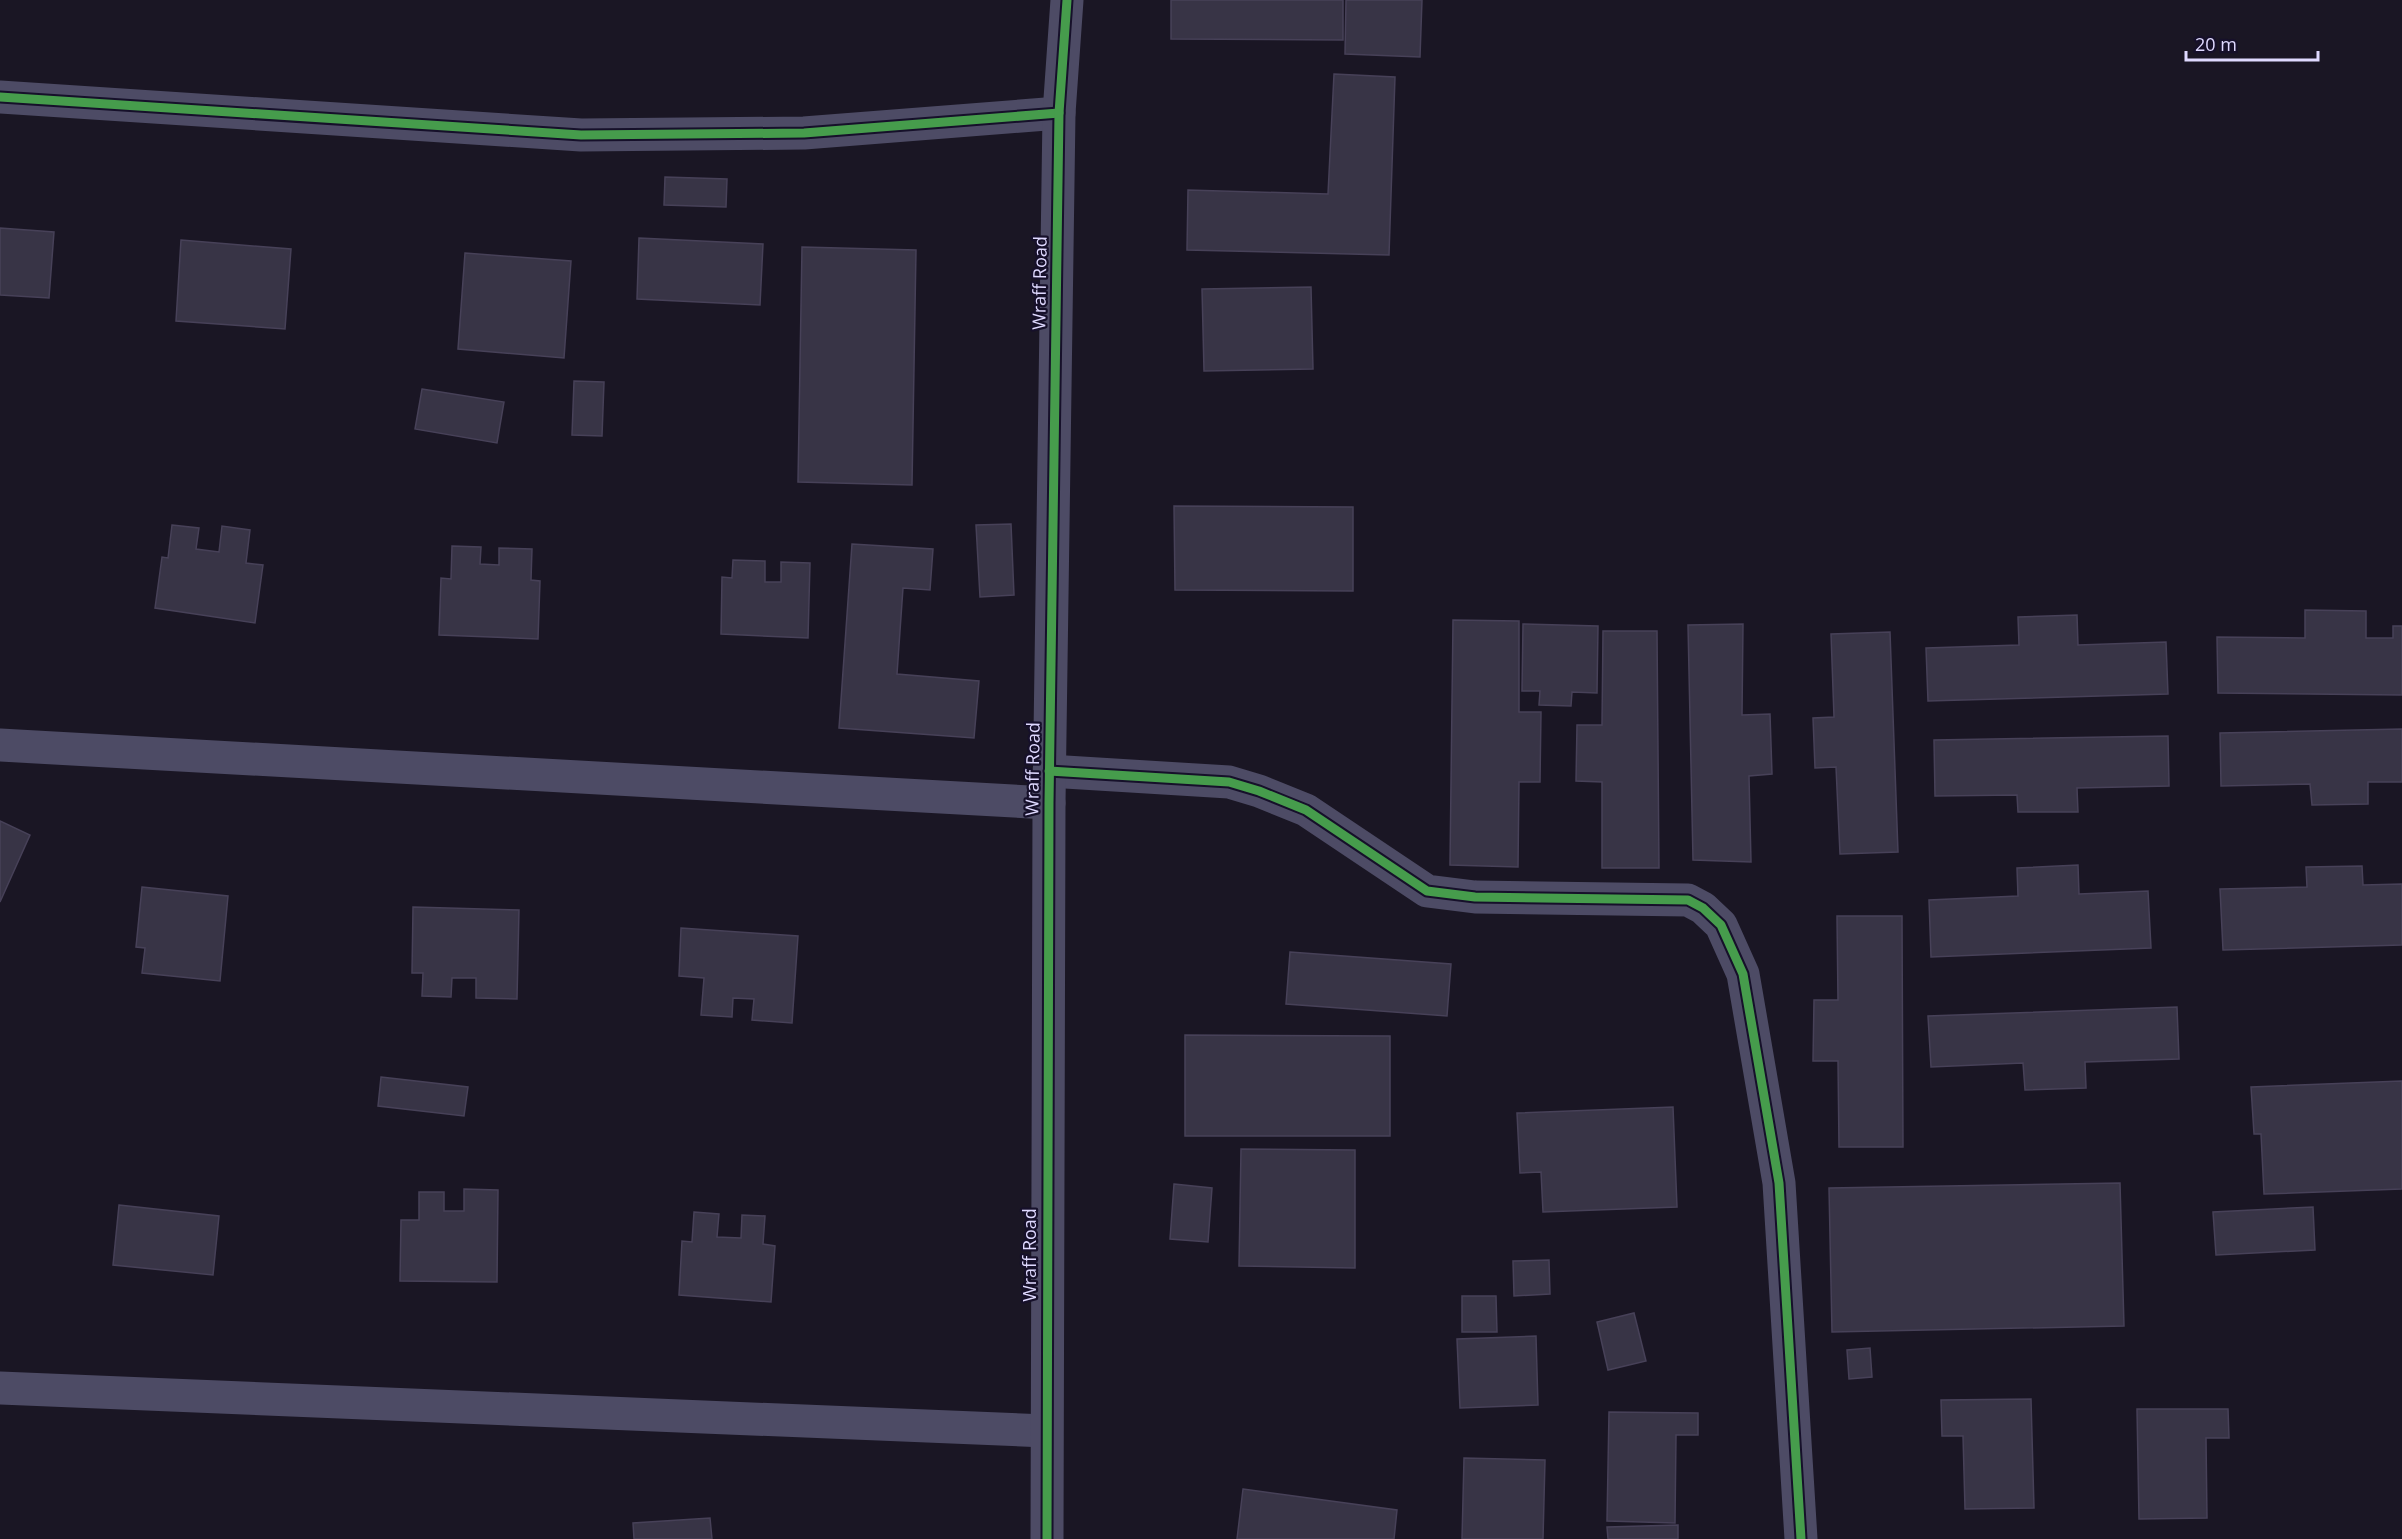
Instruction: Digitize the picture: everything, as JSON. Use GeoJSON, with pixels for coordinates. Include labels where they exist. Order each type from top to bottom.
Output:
{"type":"FeatureCollection","features":[{"type":"Feature","properties":{"kind":"street","name":"Wraff Road"},"geometry":{"type":"LineString","coordinates":[[1047,1539],[1049,771],[1059,113],[1067,0]]}},
{"type":"Feature","properties":{"kind":"street"},"geometry":{"type":"LineString","coordinates":[[0,97],[581,135],[804,133],[1059,113]]}},
{"type":"Feature","properties":{"kind":"street"},"geometry":{"type":"LineString","coordinates":[[0,745],[1049,803]]}},
{"type":"Feature","properties":{"kind":"street"},"geometry":{"type":"LineString","coordinates":[[1049,771],[1229,782],[1258,791],[1306,810],[1427,891],[1475,897],[1688,900],[1703,908],[1721,925],[1743,974],[1779,1183],[1801,1539]]}},
{"type":"Feature","properties":{"kind":"street"},"geometry":{"type":"LineString","coordinates":[[0,1388],[1046,1431]]}},
{"type":"Feature","properties":{"kind":"building"},"geometry":{"type":"Polygon","coordinates":[[[1171,0],[1343,0],[1343,40],[1171,39],[1171,0]]]}},
{"type":"Feature","properties":{"kind":"building"},"geometry":{"type":"Polygon","coordinates":[[[1346,0],[1422,0],[1420,57],[1345,54],[1346,0]]]}},
{"type":"Feature","properties":{"kind":"building"},"geometry":{"type":"Polygon","coordinates":[[[1334,74],[1395,77],[1389,255],[1187,250],[1188,190],[1328,194],[1334,74]]]}},
{"type":"Feature","properties":{"kind":"building"},"geometry":{"type":"Polygon","coordinates":[[[665,177],[727,179],[726,207],[664,205],[665,177]]]}},
{"type":"Feature","properties":{"kind":"building"},"geometry":{"type":"Polygon","coordinates":[[[0,228],[54,232],[49,298],[0,295],[0,228]]]}},
{"type":"Feature","properties":{"kind":"building"},"geometry":{"type":"Polygon","coordinates":[[[639,238],[763,244],[760,305],[637,299],[639,238]]]}},
{"type":"Feature","properties":{"kind":"building"},"geometry":{"type":"Polygon","coordinates":[[[181,240],[291,249],[285,329],[176,321],[181,240]]]}},
{"type":"Feature","properties":{"kind":"building"},"geometry":{"type":"Polygon","coordinates":[[[802,247],[916,250],[912,485],[798,482],[802,247]]]}},
{"type":"Feature","properties":{"kind":"building"},"geometry":{"type":"Polygon","coordinates":[[[465,253],[571,261],[564,358],[458,349],[465,253]]]}},
{"type":"Feature","properties":{"kind":"building"},"geometry":{"type":"Polygon","coordinates":[[[1311,287],[1313,369],[1204,371],[1202,289],[1311,287]]]}},
{"type":"Feature","properties":{"kind":"building"},"geometry":{"type":"Polygon","coordinates":[[[574,381],[604,382],[602,436],[572,435],[574,381]]]}},
{"type":"Feature","properties":{"kind":"building"},"geometry":{"type":"Polygon","coordinates":[[[422,389],[504,402],[497,443],[415,429],[422,389]]]}},
{"type":"Feature","properties":{"kind":"building"},"geometry":{"type":"Polygon","coordinates":[[[1174,506],[1353,507],[1353,591],[1175,590],[1174,506]]]}},
{"type":"Feature","properties":{"kind":"building"},"geometry":{"type":"Polygon","coordinates":[[[1011,524],[1014,595],[980,597],[976,525],[1011,524]]]}},
{"type":"Feature","properties":{"kind":"building"},"geometry":{"type":"Polygon","coordinates":[[[172,525],[199,528],[196,549],[219,552],[222,526],[250,530],[246,563],[263,565],[255,623],[155,608],[162,557],[168,558],[172,525]]]}},
{"type":"Feature","properties":{"kind":"building"},"geometry":{"type":"Polygon","coordinates":[[[852,544],[933,549],[930,590],[903,588],[897,674],[979,681],[974,738],[839,728],[852,544]]]}},
{"type":"Feature","properties":{"kind":"building"},"geometry":{"type":"Polygon","coordinates":[[[452,546],[481,547],[480,564],[499,565],[499,548],[532,549],[531,580],[540,581],[538,639],[439,635],[441,578],[451,579],[452,546]]]}},
{"type":"Feature","properties":{"kind":"building"},"geometry":{"type":"Polygon","coordinates":[[[733,560],[765,561],[765,582],[781,582],[781,562],[810,563],[808,638],[721,634],[722,577],[732,578],[733,560]]]}},
{"type":"Feature","properties":{"kind":"building"},"geometry":{"type":"Polygon","coordinates":[[[2305,610],[2366,611],[2366,638],[2393,638],[2393,626],[2402,626],[2402,695],[2218,693],[2217,637],[2305,638],[2305,610]]]}},
{"type":"Feature","properties":{"kind":"building"},"geometry":{"type":"Polygon","coordinates":[[[2077,615],[2078,645],[2166,642],[2168,694],[1928,701],[1926,648],[2019,645],[2018,617],[2077,615]]]}},
{"type":"Feature","properties":{"kind":"building"},"geometry":{"type":"Polygon","coordinates":[[[1453,620],[1519,621],[1519,712],[1541,712],[1540,782],[1519,782],[1518,867],[1450,865],[1453,620]]]}},
{"type":"Feature","properties":{"kind":"building"},"geometry":{"type":"Polygon","coordinates":[[[1523,624],[1598,626],[1597,693],[1572,692],[1571,706],[1539,705],[1540,691],[1522,691],[1523,624]]]}},
{"type":"Feature","properties":{"kind":"building"},"geometry":{"type":"Polygon","coordinates":[[[1743,624],[1742,715],[1770,714],[1772,774],[1749,776],[1751,862],[1693,860],[1688,625],[1743,624]]]}},
{"type":"Feature","properties":{"kind":"building"},"geometry":{"type":"Polygon","coordinates":[[[1603,631],[1657,631],[1659,868],[1602,868],[1602,782],[1576,781],[1577,725],[1602,725],[1603,631]]]}},
{"type":"Feature","properties":{"kind":"building"},"geometry":{"type":"Polygon","coordinates":[[[1890,632],[1898,852],[1840,854],[1836,767],[1815,768],[1813,718],[1834,717],[1831,634],[1890,632]]]}},
{"type":"Feature","properties":{"kind":"building"},"geometry":{"type":"Polygon","coordinates":[[[2402,729],[2402,782],[2368,782],[2368,804],[2312,805],[2310,784],[2221,786],[2220,733],[2402,729]]]}},
{"type":"Feature","properties":{"kind":"building"},"geometry":{"type":"Polygon","coordinates":[[[2168,736],[2169,786],[2077,788],[2078,812],[2018,812],[2017,795],[1935,796],[1934,740],[2168,736]]]}},
{"type":"Feature","properties":{"kind":"building"},"geometry":{"type":"Polygon","coordinates":[[[0,821],[30,835],[0,902],[0,821]]]}},
{"type":"Feature","properties":{"kind":"building"},"geometry":{"type":"Polygon","coordinates":[[[2078,865],[2079,894],[2148,891],[2151,948],[1931,957],[1929,900],[2018,896],[2017,868],[2078,865]]]}},
{"type":"Feature","properties":{"kind":"building"},"geometry":{"type":"Polygon","coordinates":[[[2362,866],[2363,885],[2402,884],[2402,945],[2223,950],[2220,889],[2307,887],[2306,867],[2362,866]]]}},
{"type":"Feature","properties":{"kind":"building"},"geometry":{"type":"Polygon","coordinates":[[[142,887],[228,896],[220,981],[142,973],[145,948],[136,947],[142,887]]]}},
{"type":"Feature","properties":{"kind":"building"},"geometry":{"type":"Polygon","coordinates":[[[413,907],[519,910],[517,999],[476,998],[476,978],[452,978],[451,997],[422,996],[423,973],[412,973],[413,907]]]}},
{"type":"Feature","properties":{"kind":"building"},"geometry":{"type":"Polygon","coordinates":[[[1837,916],[1902,916],[1903,1147],[1839,1147],[1838,1061],[1813,1061],[1814,1000],[1838,1000],[1837,916]]]}},
{"type":"Feature","properties":{"kind":"building"},"geometry":{"type":"Polygon","coordinates":[[[681,928],[798,936],[792,1023],[752,1020],[754,999],[733,998],[732,1017],[701,1015],[704,978],[679,976],[681,928]]]}},
{"type":"Feature","properties":{"kind":"building"},"geometry":{"type":"Polygon","coordinates":[[[1290,952],[1451,964],[1447,1016],[1286,1004],[1290,952]]]}},
{"type":"Feature","properties":{"kind":"building"},"geometry":{"type":"Polygon","coordinates":[[[2177,1007],[2179,1059],[2085,1062],[2086,1088],[2025,1090],[2023,1063],[1931,1067],[1928,1016],[2177,1007]]]}},
{"type":"Feature","properties":{"kind":"building"},"geometry":{"type":"Polygon","coordinates":[[[1185,1035],[1390,1036],[1390,1136],[1185,1136],[1185,1035]]]}},
{"type":"Feature","properties":{"kind":"building"},"geometry":{"type":"Polygon","coordinates":[[[381,1077],[468,1087],[464,1116],[378,1106],[381,1077]]]}},
{"type":"Feature","properties":{"kind":"building"},"geometry":{"type":"Polygon","coordinates":[[[2402,1081],[2402,1189],[2264,1194],[2261,1134],[2254,1134],[2251,1087],[2402,1081]]]}},
{"type":"Feature","properties":{"kind":"building"},"geometry":{"type":"Polygon","coordinates":[[[1673,1107],[1677,1207],[1543,1212],[1541,1172],[1520,1173],[1517,1113],[1673,1107]]]}},
{"type":"Feature","properties":{"kind":"building"},"geometry":{"type":"Polygon","coordinates":[[[1241,1149],[1355,1150],[1355,1268],[1239,1266],[1241,1149]]]}},
{"type":"Feature","properties":{"kind":"building"},"geometry":{"type":"Polygon","coordinates":[[[2120,1183],[2124,1326],[1832,1332],[1829,1188],[2120,1183]]]}},
{"type":"Feature","properties":{"kind":"building"},"geometry":{"type":"Polygon","coordinates":[[[1174,1184],[1212,1188],[1208,1242],[1170,1239],[1174,1184]]]}},
{"type":"Feature","properties":{"kind":"building"},"geometry":{"type":"Polygon","coordinates":[[[464,1189],[498,1190],[497,1282],[400,1281],[401,1220],[419,1220],[419,1192],[444,1192],[444,1211],[464,1211],[464,1189]]]}},
{"type":"Feature","properties":{"kind":"building"},"geometry":{"type":"Polygon","coordinates":[[[119,1205],[219,1216],[213,1275],[113,1265],[119,1205]]]}},
{"type":"Feature","properties":{"kind":"building"},"geometry":{"type":"Polygon","coordinates":[[[2313,1207],[2315,1250],[2216,1255],[2213,1212],[2313,1207]]]}},
{"type":"Feature","properties":{"kind":"building"},"geometry":{"type":"Polygon","coordinates":[[[694,1212],[719,1214],[717,1237],[741,1238],[742,1215],[765,1216],[763,1244],[775,1246],[771,1302],[679,1295],[682,1241],[692,1242],[694,1212]]]}},
{"type":"Feature","properties":{"kind":"building"},"geometry":{"type":"Polygon","coordinates":[[[1549,1260],[1550,1294],[1514,1296],[1513,1261],[1549,1260]]]}},
{"type":"Feature","properties":{"kind":"building"},"geometry":{"type":"Polygon","coordinates":[[[1462,1296],[1496,1296],[1497,1332],[1462,1332],[1462,1296]]]}},
{"type":"Feature","properties":{"kind":"building"},"geometry":{"type":"Polygon","coordinates":[[[1634,1313],[1646,1361],[1608,1370],[1597,1322],[1634,1313]]]}},
{"type":"Feature","properties":{"kind":"building"},"geometry":{"type":"Polygon","coordinates":[[[1536,1336],[1538,1405],[1460,1408],[1457,1339],[1536,1336]]]}},
{"type":"Feature","properties":{"kind":"building"},"geometry":{"type":"Polygon","coordinates":[[[1870,1348],[1872,1377],[1849,1379],[1847,1350],[1870,1348]]]}},
{"type":"Feature","properties":{"kind":"building"},"geometry":{"type":"Polygon","coordinates":[[[2031,1399],[2034,1508],[1965,1509],[1963,1436],[1942,1436],[1941,1400],[2031,1399]]]}},
{"type":"Feature","properties":{"kind":"building"},"geometry":{"type":"Polygon","coordinates":[[[2137,1409],[2228,1409],[2229,1438],[2206,1438],[2207,1518],[2139,1519],[2137,1409]]]}},
{"type":"Feature","properties":{"kind":"building"},"geometry":{"type":"Polygon","coordinates":[[[1609,1412],[1698,1413],[1698,1435],[1676,1435],[1675,1523],[1607,1521],[1609,1412]]]}},
{"type":"Feature","properties":{"kind":"building"},"geometry":{"type":"Polygon","coordinates":[[[1464,1458],[1545,1460],[1543,1539],[1462,1539],[1464,1458]]]}},
{"type":"Feature","properties":{"kind":"building"},"geometry":{"type":"Polygon","coordinates":[[[1243,1489],[1397,1510],[1394,1539],[1237,1539],[1243,1489]]]}},
{"type":"Feature","properties":{"kind":"building"},"geometry":{"type":"Polygon","coordinates":[[[710,1518],[712,1539],[634,1539],[633,1523],[710,1518]]]}},
{"type":"Feature","properties":{"kind":"building"},"geometry":{"type":"Polygon","coordinates":[[[1678,1525],[1678,1539],[1608,1539],[1607,1527],[1678,1525]]]}},
{"type":"Feature","properties":{"kind":"cycle path"},"geometry":{"type":"LineString","coordinates":[[1047,1539],[1049,803],[1059,113],[1067,0]]}},
{"type":"Feature","properties":{"kind":"cycle path"},"geometry":{"type":"LineString","coordinates":[[0,97],[581,135],[804,133],[1059,113]]}},
{"type":"Feature","properties":{"kind":"cycle path"},"geometry":{"type":"LineString","coordinates":[[1049,771],[1229,782],[1259,791],[1306,810],[1427,891],[1475,897],[1688,900],[1703,908],[1721,925],[1743,974],[1779,1183],[1801,1539]]}}]}
